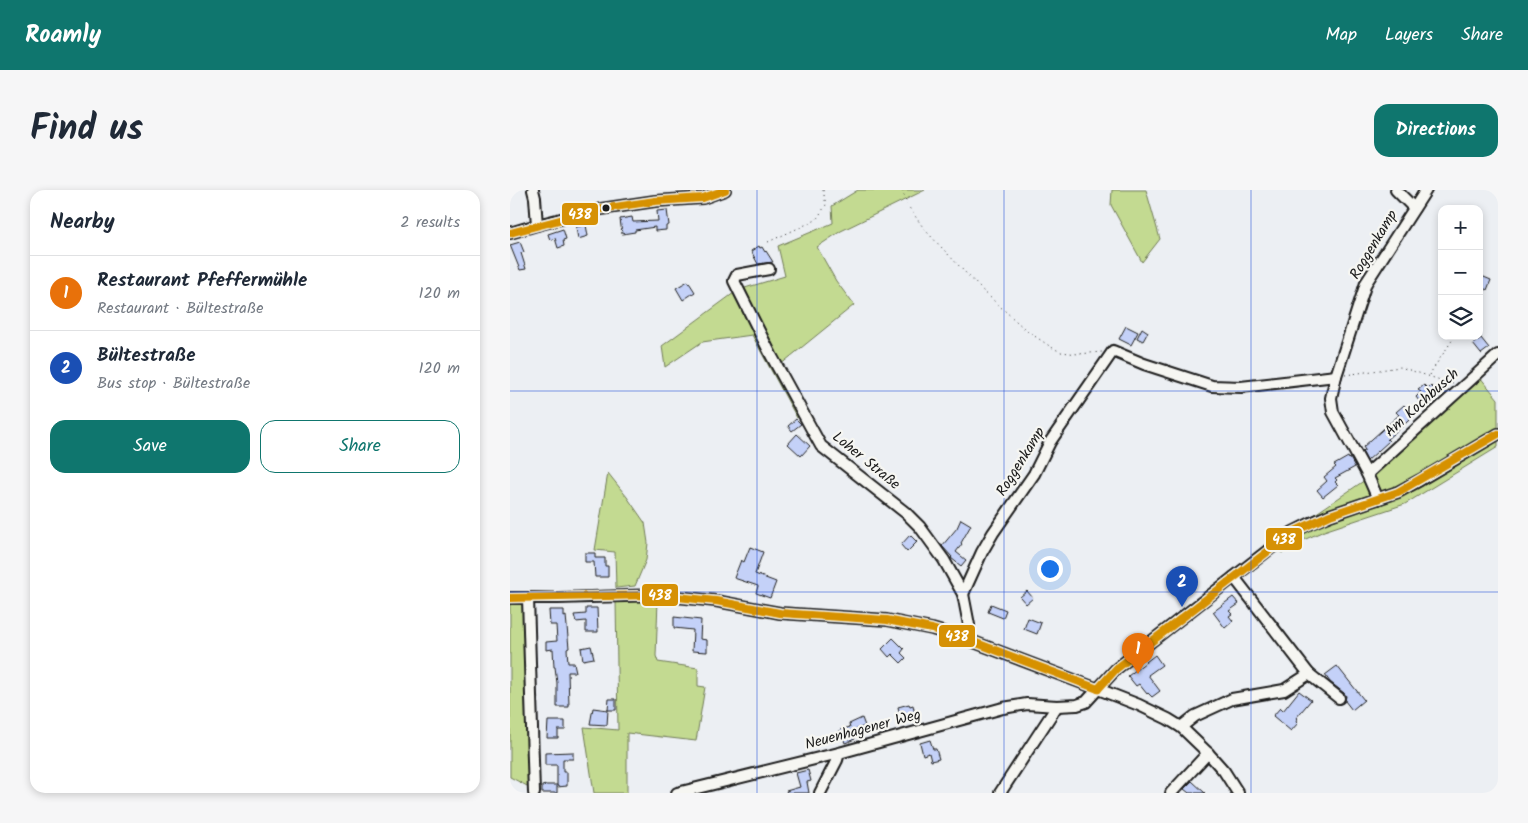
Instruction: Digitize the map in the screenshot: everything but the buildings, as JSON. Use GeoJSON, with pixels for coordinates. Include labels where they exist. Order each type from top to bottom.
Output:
{"type":"FeatureCollection","features":[{"type":"Feature","properties":{"kind":"street"},"geometry":{"type":"LineString","coordinates":[[533,190],[537,225]]}},
{"type":"Feature","properties":{"kind":"street"},"geometry":{"type":"LineString","coordinates":[[510,233],[601,209],[655,201],[703,198],[725,190]]}},
{"type":"Feature","properties":{"kind":"street"},"geometry":{"type":"LineString","coordinates":[[1396,190],[1414,208]]}},
{"type":"Feature","properties":{"kind":"street","name":"Roggenkamp"},"geometry":{"type":"LineString","coordinates":[[1378,499],[1368,474],[1333,412],[1331,398],[1336,376],[1366,283],[1426,190]]}},
{"type":"Feature","properties":{"kind":"street","name":"Loher Straße"},"geometry":{"type":"LineString","coordinates":[[770,269],[737,275],[734,281],[771,355],[821,446],[906,513],[920,527],[944,560],[963,594],[968,624],[966,639]]}},
{"type":"Feature","properties":{"kind":"street"},"geometry":{"type":"LineString","coordinates":[[1113,351],[1144,364],[1212,386],[1241,387],[1336,376]]}},
{"type":"Feature","properties":{"kind":"street","name":"Roggenkamp"},"geometry":{"type":"LineString","coordinates":[[963,594],[992,533],[1034,474],[1050,442],[1113,351]]}},
{"type":"Feature","properties":{"kind":"street","name":"Am Kochbusch"},"geometry":{"type":"LineString","coordinates":[[1368,474],[1498,355]]}},
{"type":"Feature","properties":{"kind":"street","name":"Neuenhagener Weg"},"geometry":{"type":"LineString","coordinates":[[677,793],[839,753],[1003,708],[1027,704],[1077,705],[1086,702],[1116,669],[1275,545],[1299,529],[1330,515],[1378,499],[1420,480],[1498,434]]}},
{"type":"Feature","properties":{"kind":"street"},"geometry":{"type":"LineString","coordinates":[[1234,577],[1309,674],[1339,698]]}},
{"type":"Feature","properties":{"kind":"street"},"geometry":{"type":"LineString","coordinates":[[510,598],[657,595],[716,600],[780,613],[897,621],[932,629],[966,639],[1139,705],[1181,727],[1224,771],[1238,793]]}},
{"type":"Feature","properties":{"kind":"street"},"geometry":{"type":"LineString","coordinates":[[528,598],[534,793]]}},
{"type":"Feature","properties":{"kind":"street"},"geometry":{"type":"LineString","coordinates":[[1181,727],[1195,716],[1232,699],[1284,690],[1309,674]]}},
{"type":"Feature","properties":{"kind":"street"},"geometry":{"type":"LineString","coordinates":[[1000,793],[1057,706]]}},
{"type":"Feature","properties":{"kind":"street"},"geometry":{"type":"LineString","coordinates":[[820,793],[839,753]]}},
{"type":"Feature","properties":{"kind":"street"},"geometry":{"type":"LineString","coordinates":[[1171,793],[1208,753]]}},
{"type":"Feature","properties":{"kind":"path"},"geometry":{"type":"LineString","coordinates":[[768,242],[816,220],[826,205],[823,190]]}},
{"type":"Feature","properties":{"kind":"path"},"geometry":{"type":"LineString","coordinates":[[902,190],[908,206],[925,230],[981,290],[1028,331],[1061,352],[1078,354],[1113,351]]}},
{"type":"Feature","properties":{"kind":"path"},"geometry":{"type":"LineString","coordinates":[[1428,376],[1452,340]]}},
{"type":"Feature","properties":{"kind":"path"},"geometry":{"type":"LineString","coordinates":[[1336,376],[1400,367],[1454,384],[1459,389]]}},
{"type":"Feature","properties":{"kind":"green space"},"geometry":{"type":"Polygon","coordinates":[[[858,190],[925,190],[841,231],[817,247],[836,281],[854,305],[780,365],[805,411],[797,418],[752,335],[702,342],[665,367],[662,346],[738,290],[785,276],[778,246],[833,223],[832,206],[858,190]]]}},
{"type":"Feature","properties":{"kind":"green space"},"geometry":{"type":"Polygon","coordinates":[[[1112,190],[1146,190],[1160,239],[1142,262],[1111,205],[1112,190]]]}},
{"type":"Feature","properties":{"kind":"green space"},"geometry":{"type":"Polygon","coordinates":[[[1479,376],[1498,399],[1498,447],[1405,504],[1324,531],[1299,542],[1282,553],[1271,544],[1368,478],[1479,376]]]}},
{"type":"Feature","properties":{"kind":"green space"},"geometry":{"type":"Polygon","coordinates":[[[608,473],[645,523],[648,543],[646,560],[635,586],[616,588],[615,552],[595,550],[608,473]]]}},
{"type":"Feature","properties":{"kind":"green space"},"geometry":{"type":"Polygon","coordinates":[[[658,600],[656,656],[658,662],[698,668],[698,686],[705,687],[696,741],[627,733],[627,793],[594,793],[584,727],[618,730],[616,601],[658,600]]]}},
{"type":"Feature","properties":{"kind":"green space"},"geometry":{"type":"Polygon","coordinates":[[[510,603],[527,604],[531,788],[510,777],[510,603]]]}},
{"type":"Feature","properties":{"kind":"transit line","name":"438"},"geometry":{"type":"LineString","coordinates":[[510,233],[601,209],[655,201],[703,198],[725,190]]}},
{"type":"Feature","properties":{"kind":"transit line","name":"438"},"geometry":{"type":"LineString","coordinates":[[1098,689],[1116,669],[1293,532],[1330,515],[1398,492],[1498,434]]}},
{"type":"Feature","properties":{"kind":"transit line","name":"438"},"geometry":{"type":"LineString","coordinates":[[510,598],[657,595],[716,601],[780,613],[887,620],[932,629],[966,639],[1098,689]]}},
{"type":"Feature","properties":{"kind":"place","name":"Bültestraße"},"geometry":{"type":"Point","coordinates":[1182,607]}},
{"type":"Feature","properties":{"kind":"place","name":"Restaurant Pfeffermühle"},"geometry":{"type":"Point","coordinates":[1138,674]}}]}
